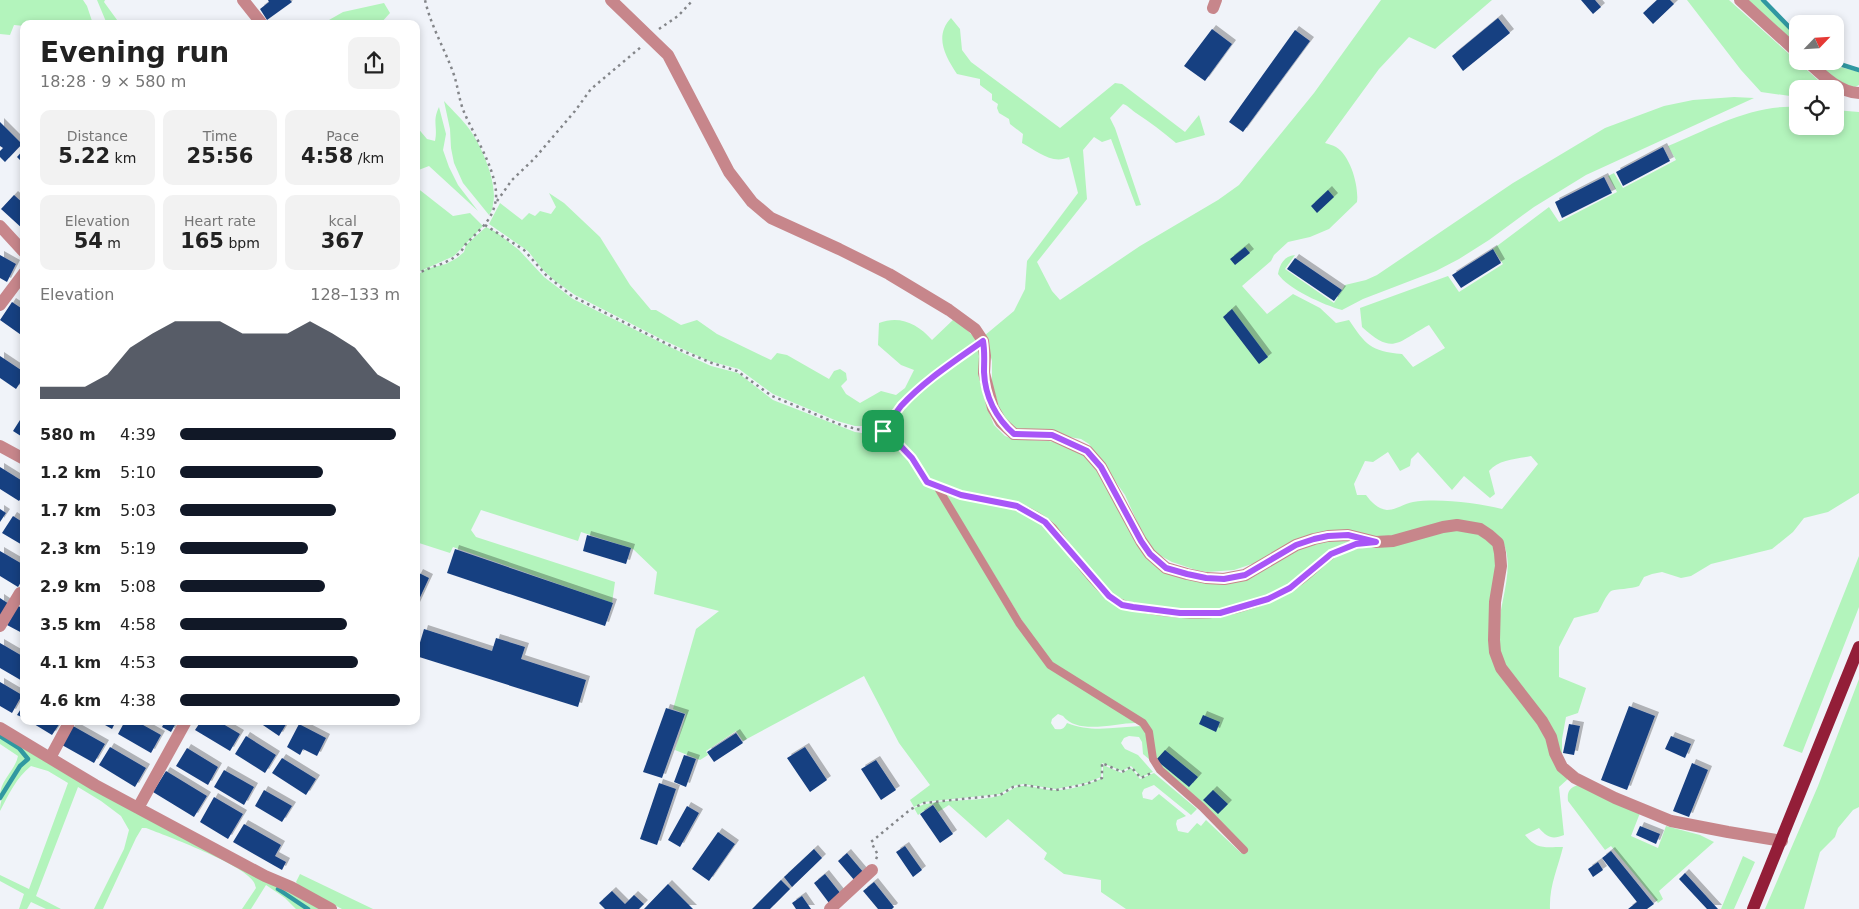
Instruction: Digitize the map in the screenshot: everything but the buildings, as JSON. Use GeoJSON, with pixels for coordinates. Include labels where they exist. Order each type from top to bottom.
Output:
{"type":"FeatureCollection","features":[{"type":"Feature","properties":{"kind":"main road"},"geometry":{"type":"LineString","coordinates":[[1753,909],[1859,647]]}},
{"type":"Feature","properties":{"kind":"street"},"geometry":{"type":"LineString","coordinates":[[243,0],[259,20]]}},
{"type":"Feature","properties":{"kind":"street"},"geometry":{"type":"LineString","coordinates":[[611,0],[668,55],[729,172],[752,202],[770,218],[889,274],[976,329],[983,341],[985,356],[984,373],[988,391],[993,408],[1001,422],[1014,434],[1052,435],[1087,451],[1101,467],[1141,541],[1150,554],[1166,568],[1196,576],[1224,579],[1245,575],[1296,545],[1314,539],[1348,535],[1376,542],[1393,541],[1426,531],[1457,525],[1480,529],[1498,543],[1500,553],[1501,566],[1495,602],[1494,640],[1501,668],[1542,720],[1551,737],[1555,753],[1562,767],[1575,778],[1615,798],[1672,821],[1782,840]]}},
{"type":"Feature","properties":{"kind":"street"},"geometry":{"type":"LineString","coordinates":[[1740,0],[1789,44]]}},
{"type":"Feature","properties":{"kind":"street"},"geometry":{"type":"LineString","coordinates":[[1818,70],[1840,87],[1852,93],[1859,90]]}},
{"type":"Feature","properties":{"kind":"street"},"geometry":{"type":"LineString","coordinates":[[0,226],[20,248]]}},
{"type":"Feature","properties":{"kind":"street"},"geometry":{"type":"LineString","coordinates":[[0,304],[20,278]]}},
{"type":"Feature","properties":{"kind":"street"},"geometry":{"type":"LineString","coordinates":[[0,446],[20,457]]}},
{"type":"Feature","properties":{"kind":"street"},"geometry":{"type":"LineString","coordinates":[[0,626],[20,593]]}},
{"type":"Feature","properties":{"kind":"street"},"geometry":{"type":"LineString","coordinates":[[50,758],[68,725]]}},
{"type":"Feature","properties":{"kind":"street"},"geometry":{"type":"LineString","coordinates":[[138,808],[184,725]]}},
{"type":"Feature","properties":{"kind":"street"},"geometry":{"type":"LineString","coordinates":[[0,728],[138,808],[331,909]]}},
{"type":"Feature","properties":{"kind":"street"},"geometry":{"type":"LineString","coordinates":[[830,909],[872,870]]}},
{"type":"Feature","properties":{"kind":"lane"},"geometry":{"type":"LineString","coordinates":[[938,488],[961,495],[1017,506],[1032,514],[1052,528],[1109,596],[1122,605],[1155,611],[1201,614],[1220,613],[1268,599],[1290,588],[1331,554],[1356,544],[1376,542]]}},
{"type":"Feature","properties":{"kind":"lane"},"geometry":{"type":"LineString","coordinates":[[938,488],[1034,647],[1050,665],[1143,723],[1149,732],[1153,759],[1160,770],[1202,807],[1244,850]]}},
{"type":"Feature","properties":{"kind":"path"},"geometry":{"type":"LineString","coordinates":[[425,0],[430,19],[454,77],[462,109],[481,145],[492,175],[496,203]]}},
{"type":"Feature","properties":{"kind":"path"},"geometry":{"type":"LineString","coordinates":[[420,272],[455,257],[463,251],[465,244],[485,225],[496,203],[512,180],[576,111],[591,89],[652,38],[663,24],[678,16],[693,0]]}},
{"type":"Feature","properties":{"kind":"path"},"geometry":{"type":"LineString","coordinates":[[485,225],[524,250],[546,275],[572,296],[671,346],[737,371],[772,396],[841,425],[880,434],[912,396],[983,341]]}},
{"type":"Feature","properties":{"kind":"path"},"geometry":{"type":"LineString","coordinates":[[883,431],[895,440],[912,458],[927,482],[938,488]]}},
{"type":"Feature","properties":{"kind":"path"},"geometry":{"type":"LineString","coordinates":[[872,870],[878,855],[871,842],[911,809],[924,803],[1000,795],[1013,787],[1024,785],[1056,790],[1086,784],[1102,778],[1102,764],[1122,772],[1131,767],[1140,778],[1160,770]]}},
{"type":"Feature","properties":{"kind":"green space"},"geometry":{"type":"Polygon","coordinates":[[[0,0],[83,0],[92,20],[20,20],[20,26],[14,25],[10,35],[0,34],[0,0]]]}},
{"type":"Feature","properties":{"kind":"green space"},"geometry":{"type":"Polygon","coordinates":[[[97,0],[105,0],[104,2],[117,20],[105,20],[97,0]]]}},
{"type":"Feature","properties":{"kind":"green space"},"geometry":{"type":"Polygon","coordinates":[[[1381,0],[1492,0],[1435,49],[1409,37],[1379,69],[1325,143],[1335,146],[1341,151],[1350,164],[1357,188],[1357,202],[1329,229],[1310,237],[1288,242],[1274,255],[1271,261],[1242,286],[1267,314],[1293,294],[1320,308],[1336,323],[1349,320],[1370,345],[1383,351],[1402,354],[1413,367],[1445,348],[1429,325],[1402,341],[1389,344],[1373,336],[1362,327],[1360,308],[1448,276],[1459,292],[1503,264],[1493,249],[1549,207],[1559,222],[1617,192],[1608,176],[1614,173],[1623,188],[1676,160],[1668,146],[1715,125],[1764,109],[1789,107],[1789,135],[1844,135],[1844,111],[1859,112],[1859,493],[1828,512],[1804,518],[1793,532],[1772,549],[1711,564],[1691,576],[1681,578],[1662,572],[1652,574],[1644,577],[1639,586],[1611,591],[1598,612],[1574,618],[1559,647],[1559,677],[1586,688],[1578,713],[1566,717],[1562,739],[1562,757],[1510,674],[1501,655],[1498,631],[1508,559],[1504,544],[1494,532],[1476,523],[1390,539],[1347,532],[1234,570],[1207,572],[1196,570],[1172,562],[1150,550],[1125,495],[1089,444],[1081,439],[1058,435],[1023,434],[1003,421],[992,383],[992,361],[984,336],[1014,311],[1025,289],[1027,261],[1078,193],[1069,157],[1063,159],[1051,158],[1022,143],[1023,134],[1010,124],[1009,119],[999,113],[998,104],[992,100],[992,94],[980,85],[980,79],[957,74],[943,46],[943,32],[946,25],[951,18],[960,29],[962,50],[971,62],[1060,128],[1115,83],[1122,84],[1185,132],[1199,115],[1205,135],[1176,143],[1123,104],[1110,118],[1141,205],[1136,206],[1111,139],[1102,142],[1094,137],[1083,150],[1087,199],[1037,262],[1052,291],[1060,300],[1140,246],[1218,200],[1239,185],[1314,93],[1381,0]],[[1388,452],[1373,462],[1365,461],[1354,484],[1357,495],[1366,495],[1375,505],[1387,510],[1423,501],[1470,503],[1502,509],[1538,464],[1531,456],[1508,460],[1493,467],[1489,471],[1495,494],[1490,498],[1464,476],[1452,490],[1418,452],[1411,459],[1410,466],[1400,471],[1388,452]]]}},
{"type":"Feature","properties":{"kind":"green space"},"geometry":{"type":"Polygon","coordinates":[[[1687,0],[1729,0],[1789,54],[1789,70],[1807,70],[1818,80],[1789,80],[1789,96],[1761,92],[1741,70],[1687,0]]]}},
{"type":"Feature","properties":{"kind":"green space"},"geometry":{"type":"Polygon","coordinates":[[[1743,0],[1761,0],[1789,30],[1789,43],[1743,0]]]}},
{"type":"Feature","properties":{"kind":"green space"},"geometry":{"type":"Polygon","coordinates":[[[384,3],[390,13],[384,20],[329,20],[343,12],[384,3]]]}},
{"type":"Feature","properties":{"kind":"green space"},"geometry":{"type":"Polygon","coordinates":[[[1844,68],[1859,72],[1859,85],[1851,89],[1844,84],[1844,80],[1838,80],[1823,70],[1844,70],[1844,68]]]}},
{"type":"Feature","properties":{"kind":"green space"},"geometry":{"type":"Polygon","coordinates":[[[1734,97],[1754,98],[1586,175],[1534,207],[1459,259],[1436,271],[1363,299],[1342,310],[1298,291],[1278,274],[1283,261],[1295,255],[1285,269],[1334,303],[1345,285],[1377,275],[1513,183],[1605,128],[1664,106],[1693,100],[1734,97]]]}},
{"type":"Feature","properties":{"kind":"green space"},"geometry":{"type":"Polygon","coordinates":[[[444,101],[470,130],[488,166],[494,196],[492,210],[489,215],[463,183],[454,163],[444,101]]]}},
{"type":"Feature","properties":{"kind":"green space"},"geometry":{"type":"Polygon","coordinates":[[[439,107],[446,134],[443,150],[449,167],[458,185],[478,211],[429,166],[420,169],[420,131],[427,139],[435,141],[436,117],[439,107]]]}},
{"type":"Feature","properties":{"kind":"green space"},"geometry":{"type":"Polygon","coordinates":[[[420,190],[453,216],[470,213],[483,226],[454,256],[420,271],[420,190]]]}},
{"type":"Feature","properties":{"kind":"green space"},"geometry":{"type":"Polygon","coordinates":[[[549,193],[564,203],[600,237],[630,285],[651,310],[656,310],[681,325],[697,320],[717,334],[771,360],[777,353],[787,355],[829,379],[834,371],[840,369],[846,373],[847,380],[841,386],[846,394],[860,403],[881,391],[896,395],[905,388],[914,370],[901,365],[878,345],[879,323],[894,320],[908,322],[921,329],[932,340],[955,318],[978,341],[915,390],[885,421],[876,426],[855,426],[837,421],[773,394],[739,369],[709,361],[575,295],[542,269],[528,251],[489,224],[500,203],[522,220],[529,213],[535,216],[540,211],[551,214],[556,207],[549,193]]]}},
{"type":"Feature","properties":{"kind":"green space"},"geometry":{"type":"Polygon","coordinates":[[[486,227],[496,232],[519,250],[544,277],[573,299],[711,366],[738,373],[773,400],[855,432],[882,436],[884,434],[891,439],[907,456],[925,484],[935,487],[1048,667],[1138,723],[1088,727],[1070,722],[1058,714],[1052,719],[1051,723],[1055,729],[1063,729],[1067,723],[1095,729],[1141,726],[1147,733],[1150,760],[1143,754],[1142,742],[1139,737],[1129,736],[1124,738],[1121,743],[1125,749],[1138,755],[1153,772],[1141,777],[1131,766],[1122,771],[1102,763],[1101,777],[1086,783],[1056,789],[1023,784],[1013,786],[1000,794],[924,802],[914,807],[910,800],[930,785],[899,743],[864,676],[743,741],[736,731],[706,751],[708,755],[700,760],[675,750],[686,714],[673,709],[696,629],[719,611],[654,594],[657,572],[633,549],[581,532],[578,541],[481,510],[471,530],[476,537],[615,582],[612,603],[453,547],[450,553],[420,543],[420,273],[426,269],[446,264],[457,258],[464,252],[466,245],[486,227]]]}},
{"type":"Feature","properties":{"kind":"green space"},"geometry":{"type":"Polygon","coordinates":[[[979,347],[986,405],[994,425],[1005,436],[1013,439],[1049,441],[1066,445],[1090,459],[1147,557],[1211,584],[1297,548],[1328,539],[1362,541],[1268,597],[1219,611],[1181,611],[1133,605],[1111,595],[1047,520],[933,484],[928,481],[913,457],[886,431],[904,407],[928,384],[979,347]]]}},
{"type":"Feature","properties":{"kind":"green space"},"geometry":{"type":"Polygon","coordinates":[[[944,492],[1016,508],[1044,523],[1108,598],[1122,607],[1132,610],[1180,616],[1269,602],[1343,551],[1453,530],[1478,532],[1495,545],[1496,559],[1489,639],[1569,778],[1559,787],[1564,835],[1550,837],[1539,828],[1525,835],[1529,840],[1538,845],[1563,847],[1552,885],[1550,909],[1126,909],[1101,892],[1101,880],[1064,874],[1044,859],[1047,853],[1008,819],[986,838],[949,805],[938,812],[933,804],[918,815],[914,808],[934,802],[988,798],[1001,795],[1019,786],[1054,790],[1079,787],[1103,778],[1103,765],[1122,773],[1131,768],[1140,779],[1154,773],[1197,809],[1191,815],[1154,785],[1144,789],[1142,793],[1143,798],[1152,800],[1159,794],[1186,816],[1177,820],[1178,831],[1188,833],[1197,823],[1201,826],[1206,820],[1241,853],[1245,848],[1161,768],[1155,758],[1151,731],[1051,663],[1037,645],[944,492]]]}},
{"type":"Feature","properties":{"kind":"green space"},"geometry":{"type":"Polygon","coordinates":[[[1859,556],[1859,607],[1802,753],[1783,746],[1859,556]]]}},
{"type":"Feature","properties":{"kind":"green space"},"geometry":{"type":"Polygon","coordinates":[[[1859,679],[1859,807],[1853,810],[1838,828],[1835,837],[1820,852],[1804,909],[1765,909],[1818,786],[1859,679]]]}},
{"type":"Feature","properties":{"kind":"green space"},"geometry":{"type":"Polygon","coordinates":[[[0,737],[19,749],[26,759],[19,766],[0,796],[2,785],[18,756],[0,744],[0,737]]]}},
{"type":"Feature","properties":{"kind":"green space"},"geometry":{"type":"Polygon","coordinates":[[[20,746],[324,909],[309,909],[278,889],[305,909],[296,909],[285,898],[266,885],[251,909],[242,909],[256,888],[254,882],[246,874],[203,851],[142,828],[103,909],[94,909],[124,849],[129,830],[121,816],[78,787],[36,896],[61,909],[46,909],[31,902],[27,909],[19,909],[24,894],[0,881],[0,875],[29,889],[68,783],[48,771],[31,766],[17,781],[0,811],[6,789],[29,759],[20,746]]]}},
{"type":"Feature","properties":{"kind":"green space"},"geometry":{"type":"Polygon","coordinates":[[[1578,785],[1640,813],[1631,836],[1658,848],[1666,826],[1700,835],[1714,842],[1659,891],[1663,899],[1658,903],[1611,846],[1605,850],[1568,801],[1569,791],[1578,785]]]}},
{"type":"Feature","properties":{"kind":"green space"},"geometry":{"type":"Polygon","coordinates":[[[1743,856],[1755,862],[1734,909],[1721,909],[1743,856]]]}},
{"type":"Feature","properties":{"kind":"green space"},"geometry":{"type":"Polygon","coordinates":[[[300,874],[373,909],[342,909],[300,887],[296,882],[300,874]]]}},
{"type":"Feature","properties":{"kind":"waterway"},"geometry":{"type":"LineString","coordinates":[[1763,0],[1789,27]]}},
{"type":"Feature","properties":{"kind":"waterway"},"geometry":{"type":"LineString","coordinates":[[1844,65],[1859,70]]}},
{"type":"Feature","properties":{"kind":"waterway"},"geometry":{"type":"LineString","coordinates":[[0,736],[19,748],[28,759],[20,766],[0,798]]}},
{"type":"Feature","properties":{"kind":"waterway"},"geometry":{"type":"LineString","coordinates":[[278,889],[308,909]]}},
{"type":"Feature","properties":{"kind":"route"},"geometry":{"type":"LineString","coordinates":[[983,341],[985,356],[984,373],[988,391],[993,408],[1001,422],[1014,434],[1052,435],[1087,451],[1101,467],[1141,541],[1150,554],[1166,568],[1206,578],[1224,579],[1245,575],[1296,545],[1314,539],[1348,535],[1376,542],[1356,544],[1331,554],[1290,588],[1268,599],[1220,613],[1201,614],[1155,611],[1122,605],[1109,596],[1045,522],[1017,506],[961,495],[938,488],[927,482],[912,458],[895,440],[883,431],[902,406],[934,376],[983,341]]}}]}
